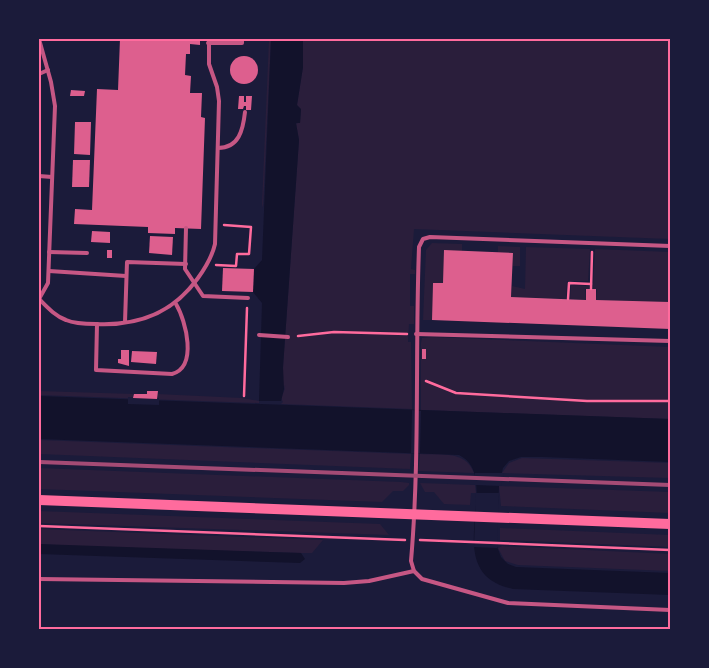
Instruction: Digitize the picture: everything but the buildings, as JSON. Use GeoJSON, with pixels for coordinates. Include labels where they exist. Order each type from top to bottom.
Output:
{"type":"FeatureCollection","features":[{"type":"Feature","properties":{"kind":"main road"},"geometry":{"type":"LineString","coordinates":[[39,500],[670,524]]}},
{"type":"Feature","properties":{"kind":"lane"},"geometry":{"type":"LineString","coordinates":[[39,39],[48,70],[55,106],[48,271],[46,289],[39,299],[66,320],[97,324],[124,322],[158,314],[176,304],[209,262],[215,244],[219,94],[209,64],[208,41],[242,43],[242,39]]}},
{"type":"Feature","properties":{"kind":"lane"},"geometry":{"type":"LineString","coordinates":[[39,74],[48,70]]}},
{"type":"Feature","properties":{"kind":"lane"},"geometry":{"type":"LineString","coordinates":[[218,148],[233,144],[240,136],[245,112]]}},
{"type":"Feature","properties":{"kind":"lane"},"geometry":{"type":"LineString","coordinates":[[39,176],[52,177]]}},
{"type":"Feature","properties":{"kind":"lane"},"geometry":{"type":"LineString","coordinates":[[186,228],[186,269],[203,296],[248,298]]}},
{"type":"Feature","properties":{"kind":"lane"},"geometry":{"type":"LineString","coordinates":[[670,246],[426,237],[419,247],[416,334],[416,453],[411,561],[414,571],[428,582],[508,603],[670,610]]}},
{"type":"Feature","properties":{"kind":"lane"},"geometry":{"type":"LineString","coordinates":[[49,252],[87,253]]}},
{"type":"Feature","properties":{"kind":"lane"},"geometry":{"type":"LineString","coordinates":[[124,322],[127,262],[186,264]]}},
{"type":"Feature","properties":{"kind":"lane"},"geometry":{"type":"LineString","coordinates":[[48,271],[126,276]]}},
{"type":"Feature","properties":{"kind":"lane"},"geometry":{"type":"LineString","coordinates":[[97,324],[96,370],[172,374],[181,370],[186,361],[186,325],[176,304]]}},
{"type":"Feature","properties":{"kind":"lane"},"geometry":{"type":"LineString","coordinates":[[416,334],[670,342]]}},
{"type":"Feature","properties":{"kind":"lane"},"geometry":{"type":"LineString","coordinates":[[258,336],[288,337]]}},
{"type":"Feature","properties":{"kind":"lane"},"geometry":{"type":"LineString","coordinates":[[39,579],[344,583],[369,581],[414,571]]}},
{"type":"Feature","properties":{"kind":"path"},"geometry":{"type":"LineString","coordinates":[[209,262],[215,265],[236,266],[237,254],[249,254],[251,227],[215,225]]}},
{"type":"Feature","properties":{"kind":"path"},"geometry":{"type":"LineString","coordinates":[[591,289],[592,243]]}},
{"type":"Feature","properties":{"kind":"path"},"geometry":{"type":"LineString","coordinates":[[568,299],[569,283],[591,284]]}},
{"type":"Feature","properties":{"kind":"path"},"geometry":{"type":"LineString","coordinates":[[244,396],[248,298]]}},
{"type":"Feature","properties":{"kind":"path"},"geometry":{"type":"LineString","coordinates":[[288,337],[334,332],[416,334]]}},
{"type":"Feature","properties":{"kind":"path"},"geometry":{"type":"LineString","coordinates":[[416,370],[431,384],[456,393],[587,401],[670,401]]}},
{"type":"Feature","properties":{"kind":"path"},"geometry":{"type":"LineString","coordinates":[[39,526],[670,550]]}},
{"type":"Feature","properties":{"kind":"shaded area"},"geometry":{"type":"Polygon","coordinates":[[[269,39],[271,39],[263,208],[262,204],[269,39]]]}},
{"type":"Feature","properties":{"kind":"shaded area"},"geometry":{"type":"Polygon","coordinates":[[[271,39],[303,39],[303,67],[297,105],[301,109],[300,123],[296,123],[299,140],[283,367],[284,389],[281,401],[259,401],[262,303],[253,292],[254,269],[262,260],[271,39]]]}},
{"type":"Feature","properties":{"kind":"shaded area"},"geometry":{"type":"Polygon","coordinates":[[[303,39],[670,39],[670,239],[414,229],[411,269],[415,270],[415,274],[410,274],[410,306],[414,306],[414,324],[409,324],[408,342],[411,342],[412,409],[281,404],[285,387],[285,385],[284,389],[282,387],[283,367],[299,140],[296,124],[300,122],[301,110],[297,105],[303,67],[303,39]]]}},
{"type":"Feature","properties":{"kind":"shaded area"},"geometry":{"type":"Polygon","coordinates":[[[432,243],[462,244],[462,251],[443,283],[433,283],[432,320],[423,320],[426,250],[432,243]]]}},
{"type":"Feature","properties":{"kind":"shaded area"},"geometry":{"type":"Polygon","coordinates":[[[498,246],[520,247],[520,266],[513,266],[513,253],[498,252],[498,246]]]}},
{"type":"Feature","properties":{"kind":"shaded area"},"geometry":{"type":"Polygon","coordinates":[[[526,247],[590,249],[588,281],[567,281],[566,299],[511,297],[512,286],[525,289],[526,247]]]}},
{"type":"Feature","properties":{"kind":"shaded area"},"geometry":{"type":"Polygon","coordinates":[[[595,249],[670,252],[670,302],[596,300],[597,289],[593,289],[595,249]]]}},
{"type":"Feature","properties":{"kind":"shaded area"},"geometry":{"type":"Polygon","coordinates":[[[571,285],[589,286],[589,289],[585,289],[586,300],[570,299],[571,285]]]}},
{"type":"Feature","properties":{"kind":"shaded area"},"geometry":{"type":"Polygon","coordinates":[[[422,338],[670,347],[670,419],[421,410],[421,343],[422,338]]]}},
{"type":"Feature","properties":{"kind":"shaded area"},"geometry":{"type":"Polygon","coordinates":[[[39,391],[134,394],[134,398],[157,399],[157,394],[242,398],[259,401],[259,403],[39,395],[39,391]]]}},
{"type":"Feature","properties":{"kind":"shaded area"},"geometry":{"type":"Polygon","coordinates":[[[39,396],[670,419],[670,462],[543,457],[521,457],[509,461],[503,468],[499,486],[496,544],[501,557],[508,564],[516,567],[670,573],[670,595],[513,589],[490,580],[478,565],[474,546],[476,483],[472,467],[459,455],[39,439],[39,396]]]}},
{"type":"Feature","properties":{"kind":"shaded area"},"geometry":{"type":"Polygon","coordinates":[[[39,440],[411,454],[410,469],[39,454],[39,440]]]}},
{"type":"Feature","properties":{"kind":"shaded area"},"geometry":{"type":"Polygon","coordinates":[[[420,454],[444,454],[459,457],[465,460],[474,473],[418,471],[420,454]]]}},
{"type":"Feature","properties":{"kind":"shaded area"},"geometry":{"type":"Polygon","coordinates":[[[522,458],[670,463],[670,478],[502,473],[509,463],[522,458]]]}},
{"type":"Feature","properties":{"kind":"shaded area"},"geometry":{"type":"Polygon","coordinates":[[[39,468],[401,482],[409,483],[409,485],[403,491],[393,491],[382,502],[39,489],[39,468]]]}},
{"type":"Feature","properties":{"kind":"shaded area"},"geometry":{"type":"Polygon","coordinates":[[[420,483],[475,485],[476,493],[471,493],[470,505],[444,504],[434,492],[425,492],[420,483]]]}},
{"type":"Feature","properties":{"kind":"shaded area"},"geometry":{"type":"Polygon","coordinates":[[[499,486],[670,492],[670,513],[501,506],[499,486]]]}},
{"type":"Feature","properties":{"kind":"shaded area"},"geometry":{"type":"Polygon","coordinates":[[[39,511],[380,524],[389,535],[39,523],[39,511]]]}},
{"type":"Feature","properties":{"kind":"shaded area"},"geometry":{"type":"Polygon","coordinates":[[[500,528],[670,535],[670,547],[500,540],[500,528]]]}},
{"type":"Feature","properties":{"kind":"shaded area"},"geometry":{"type":"Polygon","coordinates":[[[39,529],[323,540],[312,553],[71,546],[39,544],[39,529]]]}},
{"type":"Feature","properties":{"kind":"shaded area"},"geometry":{"type":"Polygon","coordinates":[[[39,544],[301,553],[305,559],[300,563],[39,554],[39,544]]]}},
{"type":"Feature","properties":{"kind":"shaded area"},"geometry":{"type":"Polygon","coordinates":[[[502,546],[670,554],[670,571],[518,565],[505,561],[498,548],[502,546]]]}},
{"type":"Feature","properties":{"kind":"pier"},"geometry":{"type":"Polygon","coordinates":[[[128,397],[159,398],[159,405],[128,404],[128,397]]]}},
{"type":"Feature","properties":{"kind":"pier"},"geometry":{"type":"Polygon","coordinates":[[[412,410],[421,411],[420,453],[411,453],[412,410]]]}},
{"type":"Feature","properties":{"kind":"pier"},"geometry":{"type":"Polygon","coordinates":[[[475,473],[504,473],[501,486],[475,485],[475,473]]]}},
{"type":"Feature","properties":{"kind":"pier"},"geometry":{"type":"Polygon","coordinates":[[[476,493],[499,493],[497,548],[474,547],[476,493]]]}},
{"type":"Feature","properties":{"kind":"railway"},"geometry":{"type":"LineString","coordinates":[[39,462],[670,485]]}}]}
